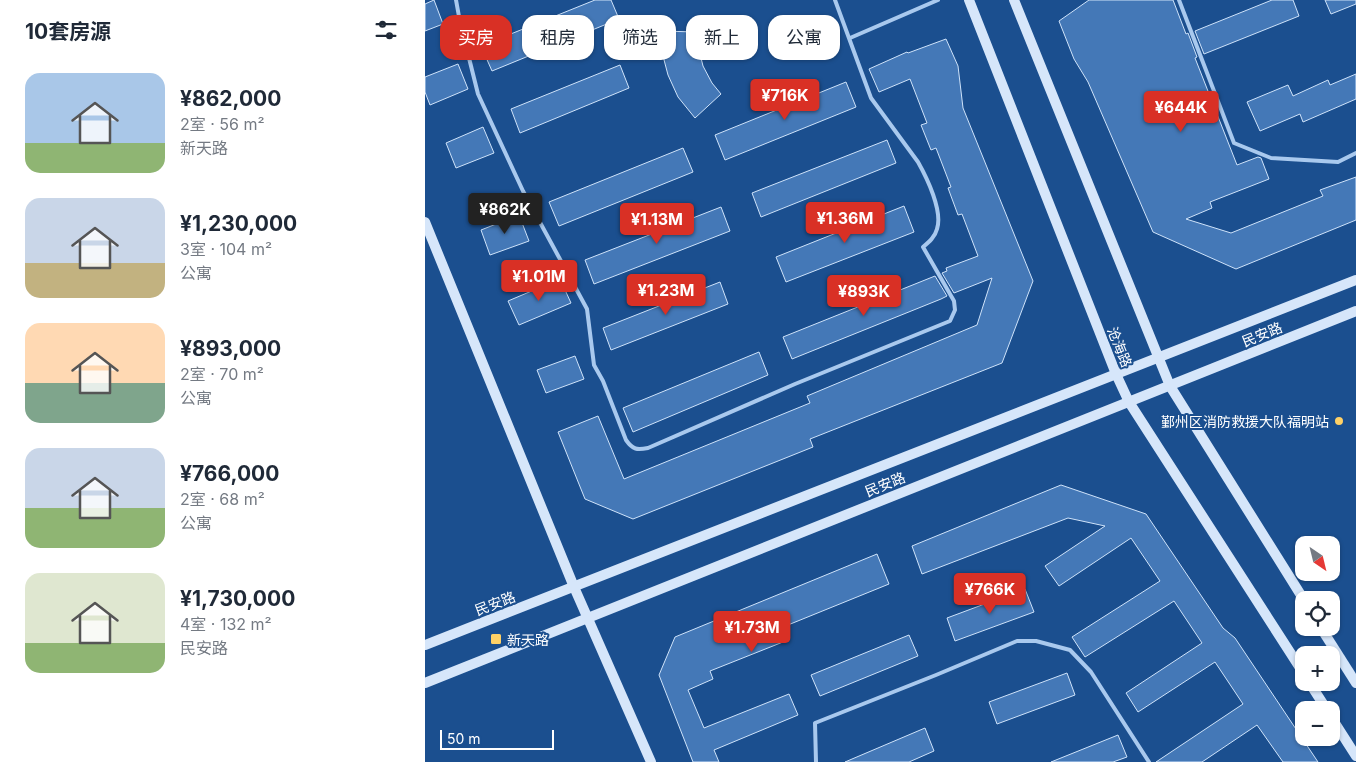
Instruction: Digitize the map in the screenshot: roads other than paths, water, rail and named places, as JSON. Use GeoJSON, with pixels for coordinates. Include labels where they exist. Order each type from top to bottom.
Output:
{"type":"FeatureCollection","features":[{"type":"Feature","properties":{"kind":"main road","name":"沧海路"},"geometry":{"type":"LineString","coordinates":[[969,0],[1116,374],[1129,402],[1295,660]]}},
{"type":"Feature","properties":{"kind":"main road"},"geometry":{"type":"LineString","coordinates":[[1014,0],[1170,386],[1298,591]]}},
{"type":"Feature","properties":{"kind":"main road"},"geometry":{"type":"LineString","coordinates":[[425,222],[574,587],[651,762]]}},
{"type":"Feature","properties":{"kind":"main road","name":"民安路"},"geometry":{"type":"LineString","coordinates":[[425,646],[1356,280]]}},
{"type":"Feature","properties":{"kind":"main road","name":"民安路"},"geometry":{"type":"LineString","coordinates":[[425,683],[1356,311]]}},
{"type":"Feature","properties":{"kind":"main road"},"geometry":{"type":"LineString","coordinates":[[1326,636],[1356,683]]}},
{"type":"Feature","properties":{"kind":"main road"},"geometry":{"type":"LineString","coordinates":[[1340,731],[1356,756]]}},
{"type":"Feature","properties":{"kind":"lane"},"geometry":{"type":"LineString","coordinates":[[457,0],[460,22],[478,94],[523,192],[587,309],[594,365],[603,381],[626,440],[631,447],[638,450],[648,448],[795,384],[950,321],[955,310],[954,300],[923,247],[931,240],[938,227],[936,200],[918,162],[871,98],[835,0]]}},
{"type":"Feature","properties":{"kind":"lane"},"geometry":{"type":"LineString","coordinates":[[850,38],[938,0]]}},
{"type":"Feature","properties":{"kind":"lane"},"geometry":{"type":"LineString","coordinates":[[1179,0],[1234,143],[1271,158],[1338,162],[1356,152]]}},
{"type":"Feature","properties":{"kind":"lane"},"geometry":{"type":"LineString","coordinates":[[816,762],[815,723],[1017,641],[1036,641],[1070,650],[1091,672],[1149,762]]}},
{"type":"Feature","properties":{"kind":"place","name":"鄞州区消防救援大队福明站"},"geometry":{"type":"Point","coordinates":[1339,421]}},
{"type":"Feature","properties":{"kind":"place","name":"新天路"},"geometry":{"type":"Point","coordinates":[496,639]}}]}
